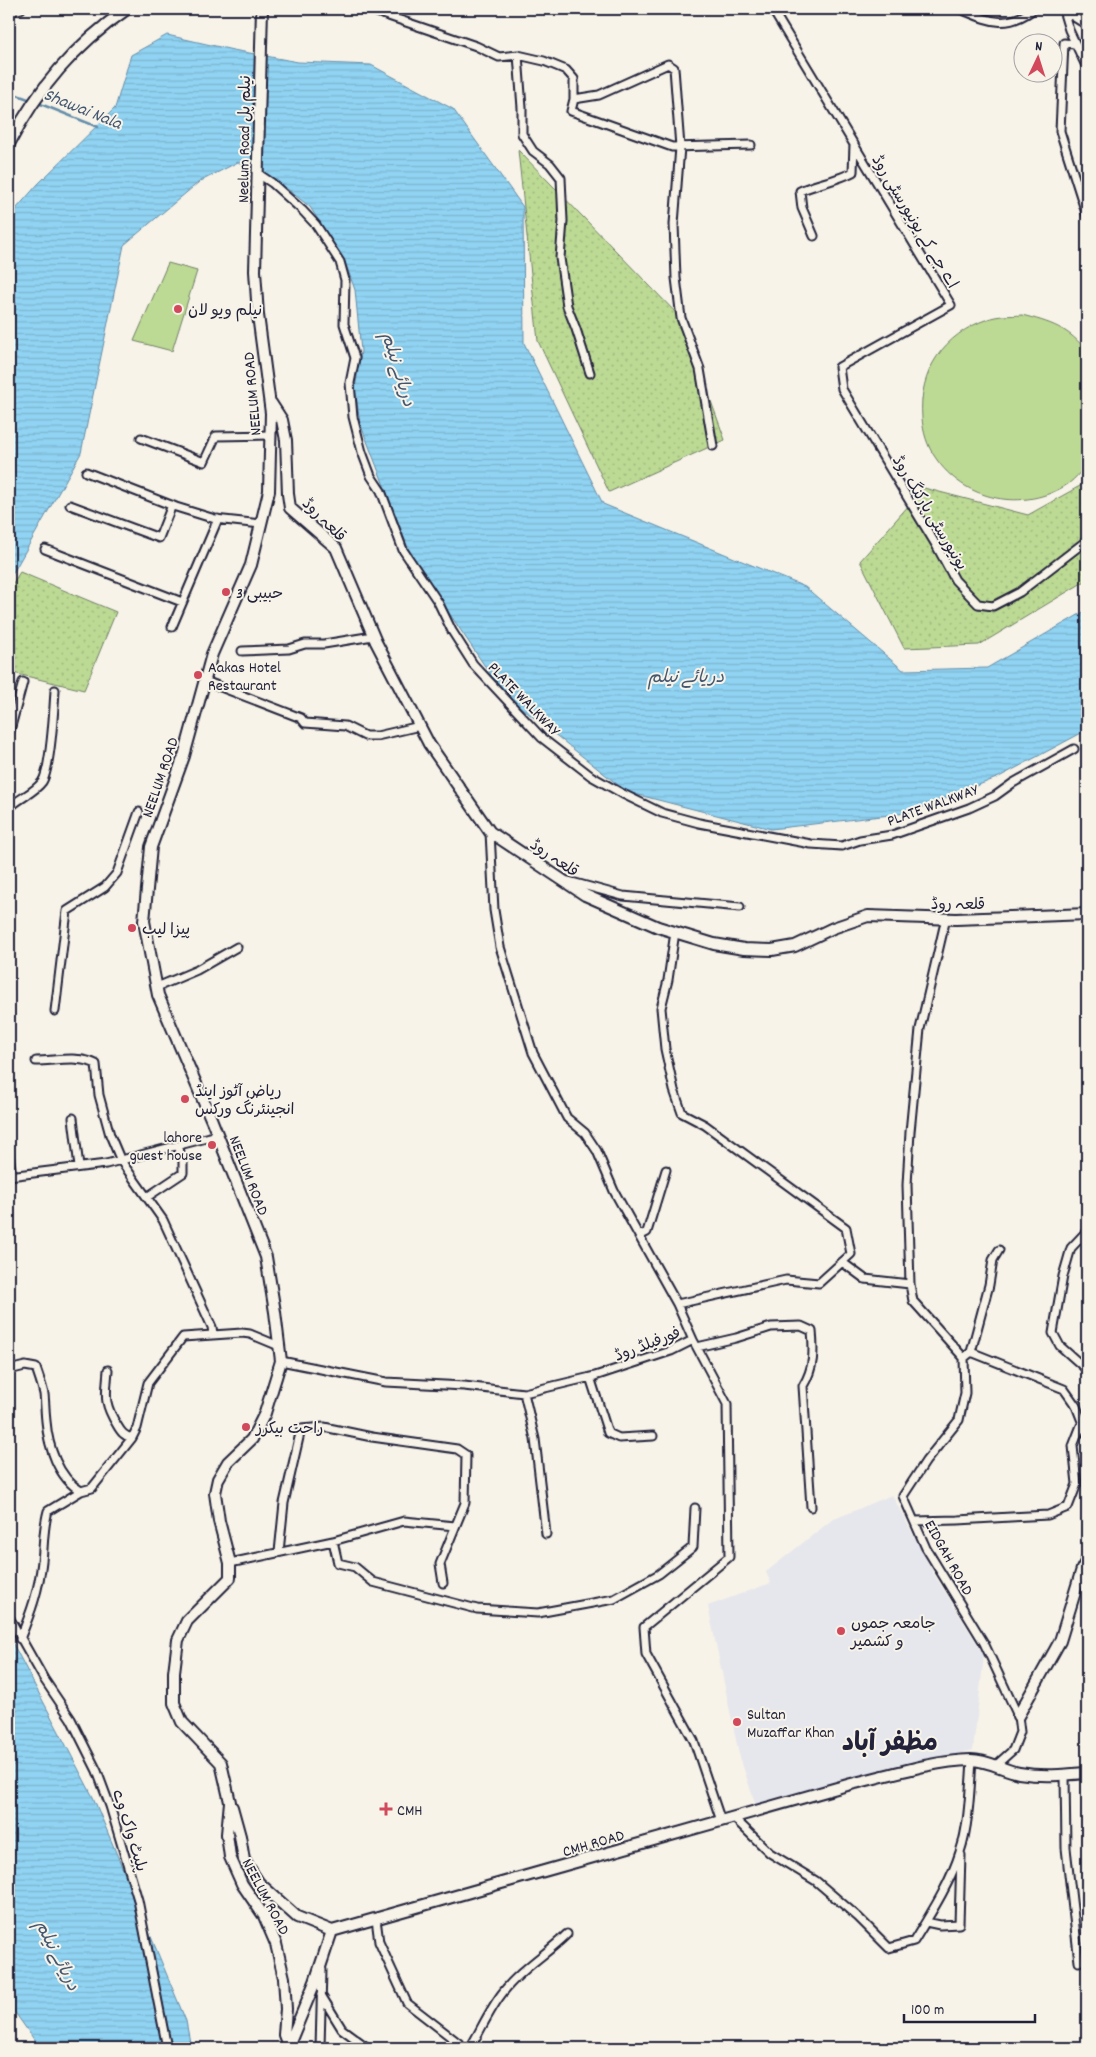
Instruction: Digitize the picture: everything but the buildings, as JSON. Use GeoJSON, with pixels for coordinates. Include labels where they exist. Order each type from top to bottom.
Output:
{"type":"FeatureCollection","features":[{"type":"Feature","properties":{"kind":"street"},"geometry":{"type":"LineString","coordinates":[[9,12],[20,9]]}},
{"type":"Feature","properties":{"kind":"street"},"geometry":{"type":"LineString","coordinates":[[11,138],[36,97],[64,61],[127,9]]}},
{"type":"Feature","properties":{"kind":"street","name":"Neelum Road نیلم پل"},"geometry":{"type":"LineString","coordinates":[[255,271],[262,9]]}},
{"type":"Feature","properties":{"kind":"street"},"geometry":{"type":"LineString","coordinates":[[368,9],[476,46],[499,56],[518,55],[566,70],[574,79],[574,99],[571,110],[672,147],[751,145]]}},
{"type":"Feature","properties":{"kind":"street","name":"اے جے کے یونیورسٹی روڈ"},"geometry":{"type":"LineString","coordinates":[[772,9],[951,305],[839,367]]}},
{"type":"Feature","properties":{"kind":"street"},"geometry":{"type":"LineString","coordinates":[[960,9],[990,19],[1010,22],[1019,19],[1034,9]]}},
{"type":"Feature","properties":{"kind":"street"},"geometry":{"type":"LineString","coordinates":[[1062,9],[1087,25]]}},
{"type":"Feature","properties":{"kind":"street"},"geometry":{"type":"LineString","coordinates":[[1062,9],[1074,44],[1087,68]]}},
{"type":"Feature","properties":{"kind":"street"},"geometry":{"type":"LineString","coordinates":[[1074,44],[1064,43],[1060,131],[1087,216]]}},
{"type":"Feature","properties":{"kind":"street"},"geometry":{"type":"LineString","coordinates":[[518,55],[522,134],[533,151],[550,164],[561,178],[563,222],[560,258],[567,306],[590,373]]}},
{"type":"Feature","properties":{"kind":"street"},"geometry":{"type":"LineString","coordinates":[[574,99],[599,95],[668,64],[674,68],[680,147],[674,224],[676,278],[681,318],[700,369],[713,446]]}},
{"type":"Feature","properties":{"kind":"street","name":"اے جے کے یونیورسٹی روڈ"},"geometry":{"type":"LineString","coordinates":[[814,236],[802,208],[800,191],[815,184],[836,180],[853,172],[854,144]]}},
{"type":"Feature","properties":{"kind":"street","name":"PLATE WALKWAY"},"geometry":{"type":"LineString","coordinates":[[257,173],[272,183],[316,225],[340,262],[345,280],[344,324],[354,358],[350,383],[352,417],[371,476],[381,491],[403,550],[438,602],[452,631],[472,664],[542,738],[591,776],[622,794],[662,813],[812,844],[842,846],[860,840],[892,835],[969,808],[995,796],[1013,783],[1074,749]]}},
{"type":"Feature","properties":{"kind":"street","name":"NEELUM ROAD"},"geometry":{"type":"LineString","coordinates":[[255,271],[258,315],[269,400],[269,491],[251,565],[212,654],[184,756],[151,847],[144,922],[158,995],[218,1135],[266,1257],[281,1361],[265,1413],[252,1439],[228,1462],[218,1479],[215,1493],[219,1521],[230,1563],[230,1578],[187,1621],[178,1640],[174,1672],[174,1703],[182,1722],[221,1763],[230,1802],[227,1834],[230,1857],[242,1884],[264,1916],[276,1944],[284,1978],[286,2009],[284,2035],[289,2048]]}},
{"type":"Feature","properties":{"kind":"street","name":"یونیورسٹی پارکنگ روڈ"},"geometry":{"type":"LineString","coordinates":[[839,367],[842,389],[955,580],[978,604],[993,606],[1020,592],[1086,541]]}},
{"type":"Feature","properties":{"kind":"street","name":"قلعہ روڈ"},"geometry":{"type":"LineString","coordinates":[[269,400],[282,420],[286,440],[290,508],[336,548],[374,636],[430,744],[490,832],[585,894],[658,927],[714,944],[744,949],[772,950],[795,946],[833,928],[868,916],[946,918],[1087,914]]}},
{"type":"Feature","properties":{"kind":"street"},"geometry":{"type":"LineString","coordinates":[[141,438],[204,462],[216,436],[270,435]]}},
{"type":"Feature","properties":{"kind":"street"},"geometry":{"type":"LineString","coordinates":[[86,472],[172,505],[218,519],[261,524]]}},
{"type":"Feature","properties":{"kind":"street"},"geometry":{"type":"LineString","coordinates":[[70,505],[160,538],[172,505]]}},
{"type":"Feature","properties":{"kind":"street"},"geometry":{"type":"LineString","coordinates":[[172,627],[218,519]]}},
{"type":"Feature","properties":{"kind":"street"},"geometry":{"type":"LineString","coordinates":[[45,549],[182,602]]}},
{"type":"Feature","properties":{"kind":"street"},"geometry":{"type":"LineString","coordinates":[[242,651],[289,649],[312,643],[324,644],[374,636]]}},
{"type":"Feature","properties":{"kind":"street"},"geometry":{"type":"LineString","coordinates":[[205,681],[301,718],[305,723],[345,726],[365,736],[376,736],[420,726]]}},
{"type":"Feature","properties":{"kind":"street"},"geometry":{"type":"LineString","coordinates":[[9,734],[23,682]]}},
{"type":"Feature","properties":{"kind":"street"},"geometry":{"type":"LineString","coordinates":[[9,808],[43,780],[52,736],[55,690]]}},
{"type":"Feature","properties":{"kind":"street"},"geometry":{"type":"LineString","coordinates":[[55,1011],[67,911],[105,887],[117,873],[138,812]]}},
{"type":"Feature","properties":{"kind":"street"},"geometry":{"type":"LineString","coordinates":[[490,832],[494,910],[500,947],[533,1053],[567,1118],[584,1133],[597,1152],[614,1191],[677,1304]]}},
{"type":"Feature","properties":{"kind":"street"},"geometry":{"type":"LineString","coordinates":[[563,880],[623,896],[740,907]]}},
{"type":"Feature","properties":{"kind":"street"},"geometry":{"type":"LineString","coordinates":[[946,918],[920,1029],[907,1185],[910,1284],[913,1301],[964,1358],[971,1352],[989,1285],[993,1260],[999,1250]]}},
{"type":"Feature","properties":{"kind":"street"},"geometry":{"type":"LineString","coordinates":[[675,932],[668,980],[661,1008],[665,1049],[674,1090],[682,1113],[705,1125],[846,1228],[851,1254],[842,1262],[864,1279],[910,1284]]}},
{"type":"Feature","properties":{"kind":"street"},"geometry":{"type":"LineString","coordinates":[[157,987],[197,970],[237,947]]}},
{"type":"Feature","properties":{"kind":"street"},"geometry":{"type":"LineString","coordinates":[[36,1061],[79,1060],[90,1061],[96,1064],[102,1103],[110,1135],[121,1161],[163,1220],[212,1326],[212,1334]]}},
{"type":"Feature","properties":{"kind":"street"},"geometry":{"type":"LineString","coordinates":[[73,1118],[79,1167]]}},
{"type":"Feature","properties":{"kind":"street"},"geometry":{"type":"LineString","coordinates":[[9,1153],[10,1176],[121,1161],[218,1135]]}},
{"type":"Feature","properties":{"kind":"street"},"geometry":{"type":"LineString","coordinates":[[148,1197],[183,1173],[183,1161],[178,1146]]}},
{"type":"Feature","properties":{"kind":"street"},"geometry":{"type":"LineString","coordinates":[[640,1236],[647,1232],[666,1170]]}},
{"type":"Feature","properties":{"kind":"street"},"geometry":{"type":"LineString","coordinates":[[1087,1231],[1071,1248],[1062,1276],[1053,1333],[1060,1346],[1087,1370]]}},
{"type":"Feature","properties":{"kind":"street","name":"فورفیلڈ روڈ"},"geometry":{"type":"LineString","coordinates":[[281,1361],[386,1382],[464,1386],[524,1393],[590,1377],[671,1351],[693,1340],[677,1304],[786,1280],[819,1283],[842,1262]]}},
{"type":"Feature","properties":{"kind":"street"},"geometry":{"type":"LineString","coordinates":[[697,1347],[771,1328],[801,1326],[812,1332],[814,1353],[810,1374],[802,1386],[811,1507]]}},
{"type":"Feature","properties":{"kind":"street"},"geometry":{"type":"LineString","coordinates":[[20,1639],[34,1606],[42,1562],[43,1530],[48,1511],[81,1491],[92,1488],[132,1438],[137,1428],[148,1383],[180,1339],[188,1336],[212,1334],[250,1334],[279,1346]]}},
{"type":"Feature","properties":{"kind":"street"},"geometry":{"type":"LineString","coordinates":[[693,1340],[727,1404],[728,1557],[644,1627],[646,1654],[694,1741],[722,1821]]}},
{"type":"Feature","properties":{"kind":"street"},"geometry":{"type":"LineString","coordinates":[[971,1352],[1064,1389],[1076,1406],[1087,1434]]}},
{"type":"Feature","properties":{"kind":"street","name":"EIDGAH ROAD"},"geometry":{"type":"LineString","coordinates":[[964,1358],[965,1393],[958,1420],[903,1496],[926,1548],[984,1643],[1018,1716],[1020,1732],[1013,1750],[995,1766]]}},
{"type":"Feature","properties":{"kind":"street"},"geometry":{"type":"LineString","coordinates":[[9,1370],[25,1366],[36,1368],[44,1394],[46,1424],[56,1462],[72,1486],[81,1491]]}},
{"type":"Feature","properties":{"kind":"street"},"geometry":{"type":"LineString","coordinates":[[108,1370],[106,1400],[108,1409],[121,1432],[132,1438]]}},
{"type":"Feature","properties":{"kind":"street"},"geometry":{"type":"LineString","coordinates":[[590,1377],[608,1433],[619,1438],[653,1436]]}},
{"type":"Feature","properties":{"kind":"street"},"geometry":{"type":"LineString","coordinates":[[524,1393],[535,1439],[546,1534]]}},
{"type":"Feature","properties":{"kind":"street"},"geometry":{"type":"LineString","coordinates":[[914,1520],[958,1520],[1048,1515],[1068,1507],[1077,1484],[1072,1446],[1082,1423]]}},
{"type":"Feature","properties":{"kind":"street"},"geometry":{"type":"LineString","coordinates":[[279,1552],[284,1502],[301,1429],[324,1427],[372,1437],[457,1449],[466,1455],[465,1503],[440,1564],[442,1583]]}},
{"type":"Feature","properties":{"kind":"street"},"geometry":{"type":"LineString","coordinates":[[333,1541],[338,1563],[355,1567],[373,1582],[477,1609],[538,1613],[614,1599],[659,1574],[692,1547],[695,1508]]}},
{"type":"Feature","properties":{"kind":"street"},"geometry":{"type":"LineString","coordinates":[[230,1563],[333,1541],[404,1521],[455,1526]]}},
{"type":"Feature","properties":{"kind":"street"},"geometry":{"type":"LineString","coordinates":[[1018,1716],[1060,1641],[1082,1569],[1087,1560]]}},
{"type":"Feature","properties":{"kind":"street","name":"پلیٹ واک وے"},"geometry":{"type":"LineString","coordinates":[[9,1617],[20,1639],[71,1719],[97,1771],[110,1806],[138,1900],[167,2048]]}},
{"type":"Feature","properties":{"kind":"street"},"geometry":{"type":"LineString","coordinates":[[926,1922],[940,1925],[959,1924],[961,1852],[970,1792],[972,1760]]}},
{"type":"Feature","properties":{"kind":"street","name":"CMH ROAD"},"geometry":{"type":"LineString","coordinates":[[332,1931],[851,1784],[946,1763],[972,1760],[1017,1773],[1042,1776],[1087,1773]]}},
{"type":"Feature","properties":{"kind":"street"},"geometry":{"type":"LineString","coordinates":[[1065,1775],[1066,1848],[1078,1962]]}},
{"type":"Feature","properties":{"kind":"street"},"geometry":{"type":"LineString","coordinates":[[230,1802],[240,1836],[244,1860],[259,1883],[297,1918],[332,1931],[289,2048]]}},
{"type":"Feature","properties":{"kind":"street"},"geometry":{"type":"LineString","coordinates":[[733,1818],[770,1853],[816,1881],[858,1917],[889,1948],[914,1941],[940,1898],[961,1852]]}},
{"type":"Feature","properties":{"kind":"street"},"geometry":{"type":"LineString","coordinates":[[376,1919],[378,1942],[407,2003],[465,2048]]}},
{"type":"Feature","properties":{"kind":"street"},"geometry":{"type":"LineString","coordinates":[[470,2048],[503,1992],[522,1972],[551,1950],[567,1934]]}},
{"type":"Feature","properties":{"kind":"street"},"geometry":{"type":"LineString","coordinates":[[320,2048],[322,1959]]}},
{"type":"Feature","properties":{"kind":"street"},"geometry":{"type":"LineString","coordinates":[[321,1995],[342,2029],[368,2048]]}},
{"type":"Feature","properties":{"kind":"shaded area","name":"جامعہ جموں و کشمیر"},"geometry":{"type":"Polygon","coordinates":[[[892,1495],[935,1576],[984,1655],[973,1750],[756,1806],[739,1754],[708,1606],[771,1583],[766,1572],[832,1520],[892,1495]]]}},
{"type":"Feature","properties":{"kind":"green space"},"geometry":{"type":"Polygon","coordinates":[[[518,150],[681,318],[725,440],[609,492],[538,341],[518,150]]]}},
{"type":"Feature","properties":{"kind":"green space"},"geometry":{"type":"Polygon","coordinates":[[[168,263],[197,271],[172,351],[134,341],[168,263]]]}},
{"type":"Feature","properties":{"kind":"green space"},"geometry":{"type":"Polygon","coordinates":[[[1022,315],[1058,327],[1073,337],[1087,352],[1087,465],[1068,484],[1051,493],[1033,498],[1014,500],[978,493],[962,484],[947,472],[932,453],[924,433],[922,401],[924,385],[937,356],[959,334],[972,326],[992,318],[1022,315]]]}},
{"type":"Feature","properties":{"kind":"green space"},"geometry":{"type":"Polygon","coordinates":[[[1087,482],[1087,580],[979,645],[904,648],[860,561],[924,488],[1028,515],[1087,482]]]}},
{"type":"Feature","properties":{"kind":"green space"},"geometry":{"type":"Polygon","coordinates":[[[20,572],[116,612],[84,690],[9,672],[9,589],[20,572]]]}},
{"type":"Feature","properties":{"kind":"water","name":"دریائے نیلم"},"geometry":{"type":"Polygon","coordinates":[[[167,35],[298,62],[371,65],[453,109],[523,207],[524,343],[603,504],[805,587],[903,670],[987,668],[1087,610],[1087,730],[999,777],[907,813],[771,829],[627,792],[503,693],[412,558],[360,423],[355,389],[361,351],[355,290],[345,262],[310,207],[281,184],[238,162],[199,182],[124,245],[81,453],[9,580],[9,217],[38,184],[115,108],[131,55],[167,35]]]}},
{"type":"Feature","properties":{"kind":"water","name":"دریائے نیلم"},"geometry":{"type":"Polygon","coordinates":[[[9,1636],[93,1797],[186,2021],[191,2048],[40,2048],[9,2004],[9,1636]]]}},
{"type":"Feature","properties":{"kind":"waterway","name":"Shawai Nala"},"geometry":{"type":"LineString","coordinates":[[9,92],[31,100]]}},
{"type":"Feature","properties":{"kind":"waterway","name":"Shawai Nala"},"geometry":{"type":"LineString","coordinates":[[38,103],[98,127]]}},
{"type":"Feature","properties":{"kind":"place","name":"نیلم ویو لان"},"geometry":{"type":"Point","coordinates":[178,309]}},
{"type":"Feature","properties":{"kind":"place","name":"حبیبی 3"},"geometry":{"type":"Point","coordinates":[226,592]}},
{"type":"Feature","properties":{"kind":"place","name":"Aakas Hotel Restaurant"},"geometry":{"type":"Point","coordinates":[198,675]}},
{"type":"Feature","properties":{"kind":"place","name":"پیزا لیب"},"geometry":{"type":"Point","coordinates":[132,928]}},
{"type":"Feature","properties":{"kind":"place","name":"ریاض آٹوز اینڈ انجینئرنگ ورکس"},"geometry":{"type":"Point","coordinates":[185,1099]}},
{"type":"Feature","properties":{"kind":"place","name":"lahore guest house"},"geometry":{"type":"Point","coordinates":[212,1145]}},
{"type":"Feature","properties":{"kind":"place","name":"راحت بیکرز"},"geometry":{"type":"Point","coordinates":[246,1427]}},
{"type":"Feature","properties":{"kind":"place","name":"جامعہ جموں و کشمیر"},"geometry":{"type":"Point","coordinates":[841,1631]}},
{"type":"Feature","properties":{"kind":"place","name":"Sultan Muzaffar Khan"},"geometry":{"type":"Point","coordinates":[737,1722]}},
{"type":"Feature","properties":{"kind":"place","name":"CMH"},"geometry":{"type":"Point","coordinates":[386,1809]}},
{"type":"Feature","properties":{"kind":"district","name":"مظفر آباد"},"geometry":{"type":"Point","coordinates":[890,1741]}}]}
